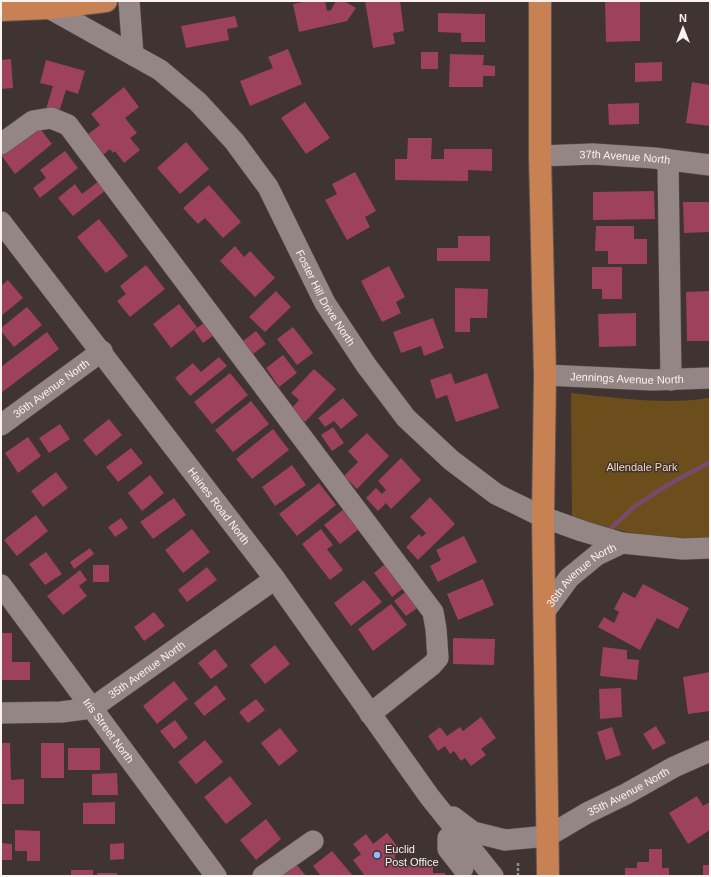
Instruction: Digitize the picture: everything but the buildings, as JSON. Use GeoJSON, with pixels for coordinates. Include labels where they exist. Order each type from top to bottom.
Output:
{"type":"FeatureCollection","features":[{"type":"Feature","properties":{"kind":"main road"},"geometry":{"type":"LineString","coordinates":[[1,10],[49,8],[106,1]]}},
{"type":"Feature","properties":{"kind":"main road"},"geometry":{"type":"LineString","coordinates":[[540,1],[540,156],[544,375],[543,517],[548,876]]}},
{"type":"Feature","properties":{"kind":"street"},"geometry":{"type":"LineString","coordinates":[[129,1],[133,55]]}},
{"type":"Feature","properties":{"kind":"street","name":"Foster Hill Drive North"},"geometry":{"type":"LineString","coordinates":[[49,8],[160,70],[198,102],[234,142],[268,187],[324,303],[366,365],[406,418],[450,460],[496,494],[543,517]]}},
{"type":"Feature","properties":{"kind":"street"},"geometry":{"type":"LineString","coordinates":[[1,144],[34,121],[51,118],[68,125],[433,612],[438,658],[432,665],[370,714]]}},
{"type":"Feature","properties":{"kind":"street","name":"37th Avenue North"},"geometry":{"type":"LineString","coordinates":[[540,156],[593,154],[710,165]]}},
{"type":"Feature","properties":{"kind":"street"},"geometry":{"type":"LineString","coordinates":[[668,160],[671,380]]}},
{"type":"Feature","properties":{"kind":"street","name":"Haines Road North"},"geometry":{"type":"LineString","coordinates":[[1,222],[102,351],[275,579],[429,796],[466,836],[493,876]]}},
{"type":"Feature","properties":{"kind":"street","name":"36th Avenue North"},"geometry":{"type":"LineString","coordinates":[[1,425],[102,351]]}},
{"type":"Feature","properties":{"kind":"street","name":"Jennings Avenue North"},"geometry":{"type":"LineString","coordinates":[[544,375],[653,380],[710,378]]}},
{"type":"Feature","properties":{"kind":"street","name":"36th Avenue North"},"geometry":{"type":"LineString","coordinates":[[543,517],[622,543],[683,549],[710,548]]}},
{"type":"Feature","properties":{"kind":"street","name":"36th Avenue North"},"geometry":{"type":"LineString","coordinates":[[545,610],[569,578],[597,555],[622,543]]}},
{"type":"Feature","properties":{"kind":"street","name":"35th Avenue North"},"geometry":{"type":"LineString","coordinates":[[1,713],[61,712],[92,708],[275,579]]}},
{"type":"Feature","properties":{"kind":"street","name":"Iris Street North"},"geometry":{"type":"LineString","coordinates":[[1,585],[216,876]]}},
{"type":"Feature","properties":{"kind":"street","name":"35th Avenue North"},"geometry":{"type":"LineString","coordinates":[[548,836],[674,767],[710,751]]}},
{"type":"Feature","properties":{"kind":"street"},"geometry":{"type":"LineString","coordinates":[[463,872],[448,849],[448,838],[466,836],[505,840],[548,836]]}},
{"type":"Feature","properties":{"kind":"street"},"geometry":{"type":"LineString","coordinates":[[263,876],[313,841]]}},
{"type":"Feature","properties":{"kind":"path"},"geometry":{"type":"LineString","coordinates":[[518,863],[518,876]]}},
{"type":"Feature","properties":{"kind":"green space","name":"Allendale Park"},"geometry":{"type":"Polygon","coordinates":[[[571,393],[623,399],[658,401],[710,398],[710,538],[669,538],[627,532],[572,518],[571,393]]]}},
{"type":"Feature","properties":{"kind":"waterway"},"geometry":{"type":"LineString","coordinates":[[611,528],[634,507],[666,486],[710,462]]}},
{"type":"Feature","properties":{"kind":"place","name":"Euclid Post Office"},"geometry":{"type":"Point","coordinates":[377,855]}}]}
